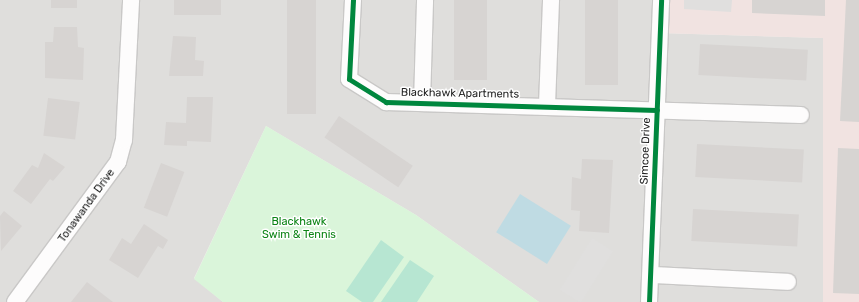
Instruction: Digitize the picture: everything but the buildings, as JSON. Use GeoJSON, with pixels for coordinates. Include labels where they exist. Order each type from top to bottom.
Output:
{"type":"FeatureCollection","features":[{"type":"Feature","properties":{"kind":"street","name":"Tonawanda Drive"},"geometry":{"type":"LineString","coordinates":[[15,302],[103,188],[118,162],[124,140],[131,0]]}},
{"type":"Feature","properties":{"kind":"street","name":"Blackhawk Apartments"},"geometry":{"type":"LineString","coordinates":[[353,0],[349,79],[386,102],[547,105],[801,116]]}},
{"type":"Feature","properties":{"kind":"street","name":"Blackhawk Apartments"},"geometry":{"type":"LineString","coordinates":[[422,103],[425,0]]}},
{"type":"Feature","properties":{"kind":"street"},"geometry":{"type":"LineString","coordinates":[[547,105],[551,0]]}},
{"type":"Feature","properties":{"kind":"street","name":"Simcoe Drive"},"geometry":{"type":"LineString","coordinates":[[649,302],[652,275],[661,0]]}},
{"type":"Feature","properties":{"kind":"street"},"geometry":{"type":"LineString","coordinates":[[652,275],[788,282]]}},
{"type":"Feature","properties":{"kind":"shaded area"},"geometry":{"type":"Polygon","coordinates":[[[0,0],[661,0],[660,33],[823,38],[824,302],[539,302],[416,215],[266,126],[194,278],[223,302],[0,302],[0,0]]]}},
{"type":"Feature","properties":{"kind":"shaded area"},"geometry":{"type":"Polygon","coordinates":[[[661,0],[859,0],[859,302],[823,302],[823,38],[660,33],[661,0]]]}},
{"type":"Feature","properties":{"kind":"shaded area"},"geometry":{"type":"Polygon","coordinates":[[[684,0],[732,0],[731,12],[684,9],[684,0]]]}},
{"type":"Feature","properties":{"kind":"shaded area"},"geometry":{"type":"Polygon","coordinates":[[[592,238],[613,251],[581,302],[560,290],[592,238]]]}},
{"type":"Feature","properties":{"kind":"green space","name":"Blackhawk Swim & Tennis"},"geometry":{"type":"Polygon","coordinates":[[[266,126],[416,215],[539,302],[223,302],[194,279],[266,126]]]}},
{"type":"Feature","properties":{"kind":"green space"},"geometry":{"type":"Polygon","coordinates":[[[381,240],[404,257],[373,302],[362,302],[346,291],[381,240]]]}},
{"type":"Feature","properties":{"kind":"green space"},"geometry":{"type":"Polygon","coordinates":[[[410,260],[434,276],[417,302],[381,302],[410,260]]]}},
{"type":"Feature","properties":{"kind":"water"},"geometry":{"type":"Polygon","coordinates":[[[520,194],[571,226],[547,264],[496,232],[520,194]]]}},
{"type":"Feature","properties":{"kind":"cycle path"},"geometry":{"type":"LineString","coordinates":[[353,0],[349,79],[386,102],[657,110]]}},
{"type":"Feature","properties":{"kind":"cycle path"},"geometry":{"type":"LineString","coordinates":[[649,302],[661,0]]}}]}
